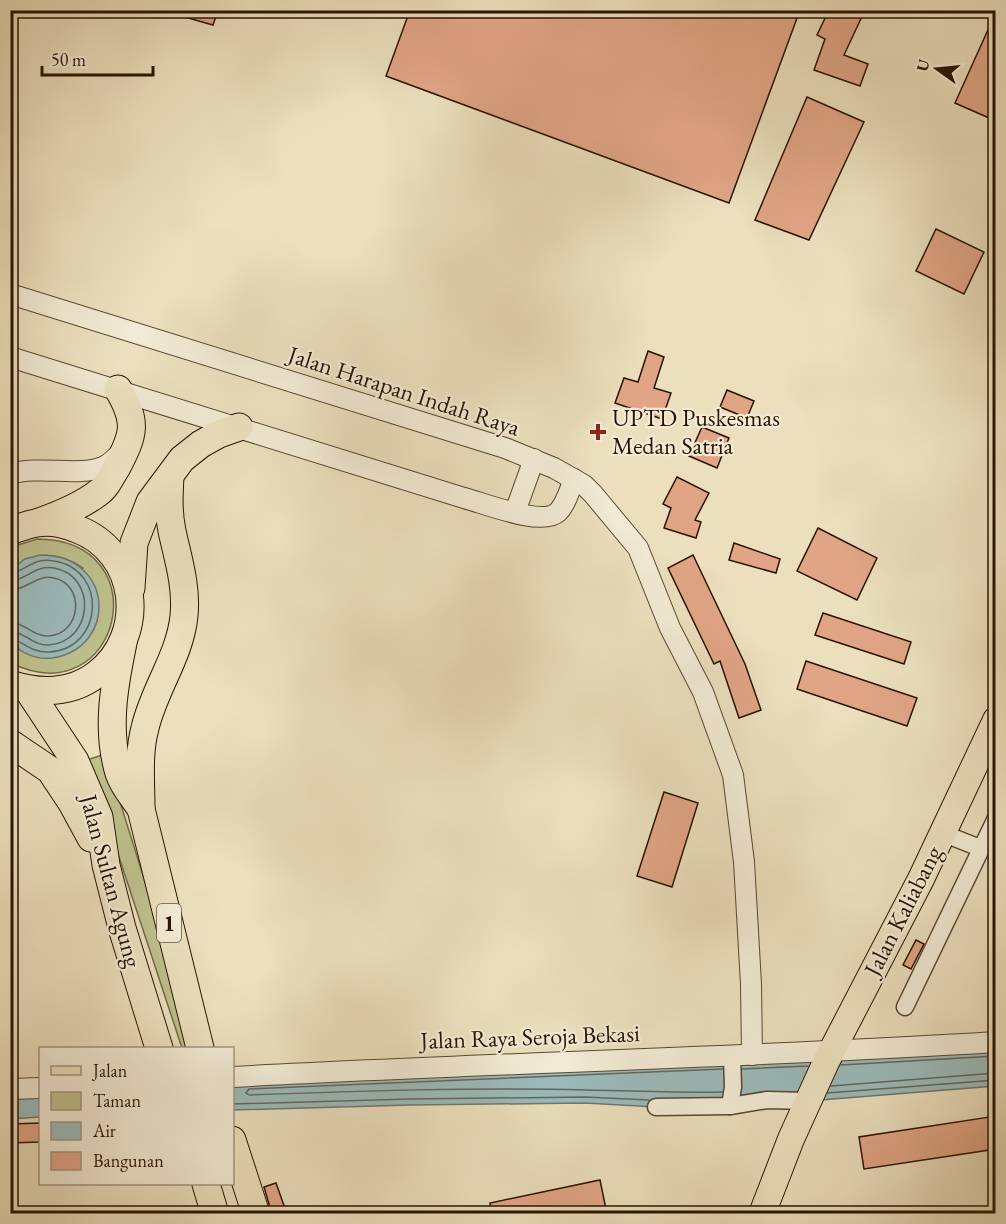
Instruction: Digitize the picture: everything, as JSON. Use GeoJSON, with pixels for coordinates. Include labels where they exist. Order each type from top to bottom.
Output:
{"type":"FeatureCollection","features":[{"type":"Feature","properties":{"kind":"highway"},"geometry":{"type":"LineString","coordinates":[[38,523],[63,513],[99,493],[114,472],[130,442],[132,429],[128,405],[118,389]]}},
{"type":"Feature","properties":{"kind":"highway"},"geometry":{"type":"LineString","coordinates":[[130,596],[134,543],[150,502],[182,459],[201,444],[239,427]]}},
{"type":"Feature","properties":{"kind":"highway"},"geometry":{"type":"LineString","coordinates":[[141,809],[141,750],[145,726],[164,675],[177,649],[184,616],[184,587],[169,508],[170,476]]}},
{"type":"Feature","properties":{"kind":"highway","name":"1"},"geometry":{"type":"LineString","coordinates":[[10,531],[38,523],[66,525],[88,533],[107,548],[121,567],[130,596],[130,618],[123,643],[109,665],[85,683],[58,692],[20,687]]}},
{"type":"Feature","properties":{"kind":"highway","name":"Jalan Sultan Agung"},"geometry":{"type":"LineString","coordinates":[[123,643],[114,684],[112,736],[120,776],[141,809],[198,1043]]}},
{"type":"Feature","properties":{"kind":"highway","name":"Jalan Sultan Agung"},"geometry":{"type":"LineString","coordinates":[[20,687],[79,770],[99,818],[106,865],[155,1038]]}},
{"type":"Feature","properties":{"kind":"highway"},"geometry":{"type":"LineString","coordinates":[[10,743],[50,770],[72,803],[106,865]]}},
{"type":"Feature","properties":{"kind":"highway"},"geometry":{"type":"LineString","coordinates":[[234,1146],[256,1214]]}},
{"type":"Feature","properties":{"kind":"highway"},"geometry":{"type":"LineString","coordinates":[[206,1185],[215,1214]]}},
{"type":"Feature","properties":{"kind":"main road","name":"Jalan Kaliabang"},"geometry":{"type":"LineString","coordinates":[[762,1214],[828,1057],[942,833],[996,720]]}},
{"type":"Feature","properties":{"kind":"street","name":"Jalan Harapan Indah Raya"},"geometry":{"type":"LineString","coordinates":[[10,294],[482,440],[534,459],[515,512]]}},
{"type":"Feature","properties":{"kind":"street"},"geometry":{"type":"LineString","coordinates":[[10,357],[536,517],[552,516],[562,507],[574,479]]}},
{"type":"Feature","properties":{"kind":"street"},"geometry":{"type":"LineString","coordinates":[[10,474],[31,470],[92,470],[105,466],[130,442]]}},
{"type":"Feature","properties":{"kind":"street"},"geometry":{"type":"LineString","coordinates":[[534,459],[574,479],[593,494],[638,548],[670,628],[703,692],[733,775],[745,884],[751,984],[752,1055]]}},
{"type":"Feature","properties":{"kind":"street"},"geometry":{"type":"LineString","coordinates":[[905,1007],[996,818]]}},
{"type":"Feature","properties":{"kind":"street"},"geometry":{"type":"LineString","coordinates":[[942,833],[980,848]]}},
{"type":"Feature","properties":{"kind":"street","name":"Jalan Raya Seroja Bekasi"},"geometry":{"type":"LineString","coordinates":[[234,1077],[389,1068],[732,1058],[752,1055],[828,1057],[996,1042]]}},
{"type":"Feature","properties":{"kind":"street"},"geometry":{"type":"LineString","coordinates":[[730,1106],[733,1087],[732,1058]]}},
{"type":"Feature","properties":{"kind":"street"},"geometry":{"type":"LineString","coordinates":[[10,1089],[39,1088]]}},
{"type":"Feature","properties":{"kind":"street"},"geometry":{"type":"LineString","coordinates":[[656,1107],[730,1106],[767,1100],[808,1101]]}},
{"type":"Feature","properties":{"kind":"green space"},"geometry":{"type":"Polygon","coordinates":[[[37,539],[76,547],[101,566],[112,593],[112,621],[100,647],[79,666],[49,673],[11,663],[10,643],[18,650],[83,568],[56,556],[37,556],[11,570],[11,551],[18,545],[37,539]]]}},
{"type":"Feature","properties":{"kind":"green space"},"geometry":{"type":"Polygon","coordinates":[[[105,754],[197,1047],[182,1047],[87,760],[105,754]]]}},
{"type":"Feature","properties":{"kind":"water"},"geometry":{"type":"Polygon","coordinates":[[[40,555],[65,559],[83,570],[94,585],[99,603],[97,621],[89,638],[74,651],[52,658],[30,655],[11,643],[11,570],[25,559],[40,555]]]}},
{"type":"Feature","properties":{"kind":"water"},"geometry":{"type":"Polygon","coordinates":[[[996,1042],[995,1086],[808,1101],[656,1107],[585,1103],[234,1110],[234,1077],[996,1042]]]}},
{"type":"Feature","properties":{"kind":"water"},"geometry":{"type":"Polygon","coordinates":[[[39,1088],[39,1117],[11,1119],[11,1089],[39,1088]]]}},
{"type":"Feature","properties":{"kind":"building"},"geometry":{"type":"Polygon","coordinates":[[[174,10],[218,10],[213,25],[174,14],[174,10]]]}},
{"type":"Feature","properties":{"kind":"building"},"geometry":{"type":"Polygon","coordinates":[[[410,10],[800,10],[729,203],[386,76],[410,10]]]}},
{"type":"Feature","properties":{"kind":"building"},"geometry":{"type":"Polygon","coordinates":[[[829,10],[865,10],[844,55],[868,64],[860,86],[814,70],[825,39],[817,35],[829,10]]]}},
{"type":"Feature","properties":{"kind":"building"},"geometry":{"type":"Polygon","coordinates":[[[996,12],[996,121],[955,103],[996,12]]]}},
{"type":"Feature","properties":{"kind":"building"},"geometry":{"type":"Polygon","coordinates":[[[807,97],[864,122],[809,240],[755,220],[807,97]]]}},
{"type":"Feature","properties":{"kind":"building"},"geometry":{"type":"Polygon","coordinates":[[[936,229],[984,252],[964,294],[916,271],[936,229]]]}},
{"type":"Feature","properties":{"kind":"building"},"geometry":{"type":"Polygon","coordinates":[[[648,351],[664,357],[654,388],[671,393],[662,419],[615,403],[624,378],[638,382],[648,351]]]}},
{"type":"Feature","properties":{"kind":"building"},"geometry":{"type":"Polygon","coordinates":[[[727,390],[754,401],[747,418],[720,407],[727,390]]]}},
{"type":"Feature","properties":{"kind":"building"},"geometry":{"type":"Polygon","coordinates":[[[702,427],[729,438],[717,468],[689,456],[702,427]]]}},
{"type":"Feature","properties":{"kind":"building"},"geometry":{"type":"Polygon","coordinates":[[[677,477],[709,493],[695,520],[701,522],[696,538],[664,528],[671,508],[663,504],[677,477]]]}},
{"type":"Feature","properties":{"kind":"building"},"geometry":{"type":"Polygon","coordinates":[[[818,528],[877,558],[857,600],[797,571],[818,528]]]}},
{"type":"Feature","properties":{"kind":"building"},"geometry":{"type":"Polygon","coordinates":[[[734,543],[780,559],[776,573],[729,560],[734,543]]]}},
{"type":"Feature","properties":{"kind":"building"},"geometry":{"type":"Polygon","coordinates":[[[693,555],[745,664],[761,710],[739,718],[720,661],[714,664],[668,568],[693,555]]]}},
{"type":"Feature","properties":{"kind":"building"},"geometry":{"type":"Polygon","coordinates":[[[823,613],[911,642],[904,664],[815,635],[823,613]]]}},
{"type":"Feature","properties":{"kind":"building"},"geometry":{"type":"Polygon","coordinates":[[[806,661],[917,698],[907,726],[797,689],[806,661]]]}},
{"type":"Feature","properties":{"kind":"building"},"geometry":{"type":"Polygon","coordinates":[[[664,792],[698,803],[672,887],[637,876],[664,792]]]}},
{"type":"Feature","properties":{"kind":"building"},"geometry":{"type":"Polygon","coordinates":[[[916,940],[924,944],[911,969],[903,965],[916,940]]]}},
{"type":"Feature","properties":{"kind":"building"},"geometry":{"type":"Polygon","coordinates":[[[996,1116],[996,1149],[864,1169],[859,1137],[996,1116]]]}},
{"type":"Feature","properties":{"kind":"building"},"geometry":{"type":"Polygon","coordinates":[[[39,1123],[39,1142],[10,1143],[10,1124],[39,1123]]]}},
{"type":"Feature","properties":{"kind":"building"},"geometry":{"type":"Polygon","coordinates":[[[600,1180],[607,1214],[492,1214],[490,1203],[600,1180]]]}},
{"type":"Feature","properties":{"kind":"building"},"geometry":{"type":"Polygon","coordinates":[[[276,1183],[287,1214],[272,1214],[264,1187],[276,1183]]]}},
{"type":"Feature","properties":{"kind":"place","name":"UPTD Puskesmas Medan Satria"},"geometry":{"type":"Point","coordinates":[598,432]}}]}
